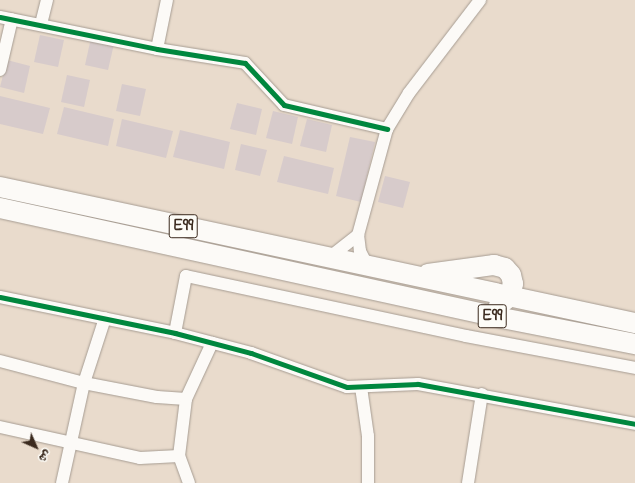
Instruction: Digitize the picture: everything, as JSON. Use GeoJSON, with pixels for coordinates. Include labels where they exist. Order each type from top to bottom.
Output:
{"type":"FeatureCollection","features":[{"type":"Feature","properties":{"kind":"highway","name":"E99"},"geometry":{"type":"LineString","coordinates":[[0,187],[635,323]]}},
{"type":"Feature","properties":{"kind":"highway","name":"E99"},"geometry":{"type":"LineString","coordinates":[[0,208],[502,318],[635,344]]}},
{"type":"Feature","properties":{"kind":"highway"},"geometry":{"type":"LineString","coordinates":[[350,284],[380,280],[491,306],[503,304],[509,297],[513,284],[511,275],[499,266],[416,276]]}},
{"type":"Feature","properties":{"kind":"street"},"geometry":{"type":"LineString","coordinates":[[41,24],[47,0]]}},
{"type":"Feature","properties":{"kind":"street"},"geometry":{"type":"LineString","coordinates":[[157,49],[168,0]]}},
{"type":"Feature","properties":{"kind":"street"},"geometry":{"type":"LineString","coordinates":[[367,265],[360,251],[358,235],[387,129],[409,93],[480,0]]}},
{"type":"Feature","properties":{"kind":"street"},"geometry":{"type":"LineString","coordinates":[[0,70],[6,18],[157,49],[245,63],[284,105],[387,129]]}},
{"type":"Feature","properties":{"kind":"street"},"geometry":{"type":"LineString","coordinates":[[330,257],[358,235]]}},
{"type":"Feature","properties":{"kind":"street"},"geometry":{"type":"LineString","coordinates":[[175,333],[186,276],[466,336],[635,368]]}},
{"type":"Feature","properties":{"kind":"street"},"geometry":{"type":"LineString","coordinates":[[0,297],[175,333],[251,353],[331,383],[361,387],[404,383],[482,394],[578,415],[635,424]]}},
{"type":"Feature","properties":{"kind":"street"},"geometry":{"type":"LineString","coordinates":[[62,483],[84,383],[105,318]]}},
{"type":"Feature","properties":{"kind":"street"},"geometry":{"type":"LineString","coordinates":[[189,483],[179,456],[186,399],[212,343]]}},
{"type":"Feature","properties":{"kind":"street"},"geometry":{"type":"LineString","coordinates":[[0,361],[84,383],[157,397],[186,399]]}},
{"type":"Feature","properties":{"kind":"street"},"geometry":{"type":"LineString","coordinates":[[361,387],[368,436],[368,483]]}},
{"type":"Feature","properties":{"kind":"street"},"geometry":{"type":"LineString","coordinates":[[468,483],[482,394]]}},
{"type":"Feature","properties":{"kind":"street"},"geometry":{"type":"LineString","coordinates":[[0,427],[140,458],[179,456]]}},
{"type":"Feature","properties":{"kind":"building"},"geometry":{"type":"Polygon","coordinates":[[[40,35],[64,40],[58,67],[34,62],[40,35]]]}},
{"type":"Feature","properties":{"kind":"building"},"geometry":{"type":"Polygon","coordinates":[[[91,38],[114,44],[108,70],[85,65],[91,38]]]}},
{"type":"Feature","properties":{"kind":"building"},"geometry":{"type":"Polygon","coordinates":[[[7,60],[30,66],[24,93],[0,87],[7,60]]]}},
{"type":"Feature","properties":{"kind":"building"},"geometry":{"type":"Polygon","coordinates":[[[67,75],[90,80],[84,107],[61,102],[67,75]]]}},
{"type":"Feature","properties":{"kind":"building"},"geometry":{"type":"Polygon","coordinates":[[[122,84],[146,89],[140,116],[116,111],[122,84]]]}},
{"type":"Feature","properties":{"kind":"building"},"geometry":{"type":"Polygon","coordinates":[[[0,96],[50,108],[43,134],[0,124],[0,96]]]}},
{"type":"Feature","properties":{"kind":"building"},"geometry":{"type":"Polygon","coordinates":[[[237,103],[262,109],[256,135],[230,129],[237,103]]]}},
{"type":"Feature","properties":{"kind":"building"},"geometry":{"type":"Polygon","coordinates":[[[64,107],[114,119],[108,146],[57,134],[64,107]]]}},
{"type":"Feature","properties":{"kind":"building"},"geometry":{"type":"Polygon","coordinates":[[[273,111],[298,117],[292,144],[266,138],[273,111]]]}},
{"type":"Feature","properties":{"kind":"building"},"geometry":{"type":"Polygon","coordinates":[[[122,119],[173,131],[166,158],[116,146],[122,119]]]}},
{"type":"Feature","properties":{"kind":"building"},"geometry":{"type":"Polygon","coordinates":[[[307,119],[332,125],[326,152],[300,146],[307,119]]]}},
{"type":"Feature","properties":{"kind":"building"},"geometry":{"type":"Polygon","coordinates":[[[180,130],[230,142],[224,169],[173,157],[180,130]]]}},
{"type":"Feature","properties":{"kind":"building"},"geometry":{"type":"Polygon","coordinates":[[[350,137],[375,142],[361,202],[336,196],[350,137]]]}},
{"type":"Feature","properties":{"kind":"building"},"geometry":{"type":"Polygon","coordinates":[[[241,144],[267,150],[260,176],[235,170],[241,144]]]}},
{"type":"Feature","properties":{"kind":"building"},"geometry":{"type":"Polygon","coordinates":[[[284,156],[334,168],[328,194],[277,182],[284,156]]]}},
{"type":"Feature","properties":{"kind":"building"},"geometry":{"type":"Polygon","coordinates":[[[385,176],[410,182],[403,208],[378,202],[385,176]]]}},
{"type":"Feature","properties":{"kind":"cycle path"},"geometry":{"type":"LineString","coordinates":[[0,17],[157,49],[245,63],[284,105],[387,129]]}},
{"type":"Feature","properties":{"kind":"cycle path"},"geometry":{"type":"LineString","coordinates":[[0,297],[175,333],[251,353],[347,387],[418,384],[635,424]]}}]}
